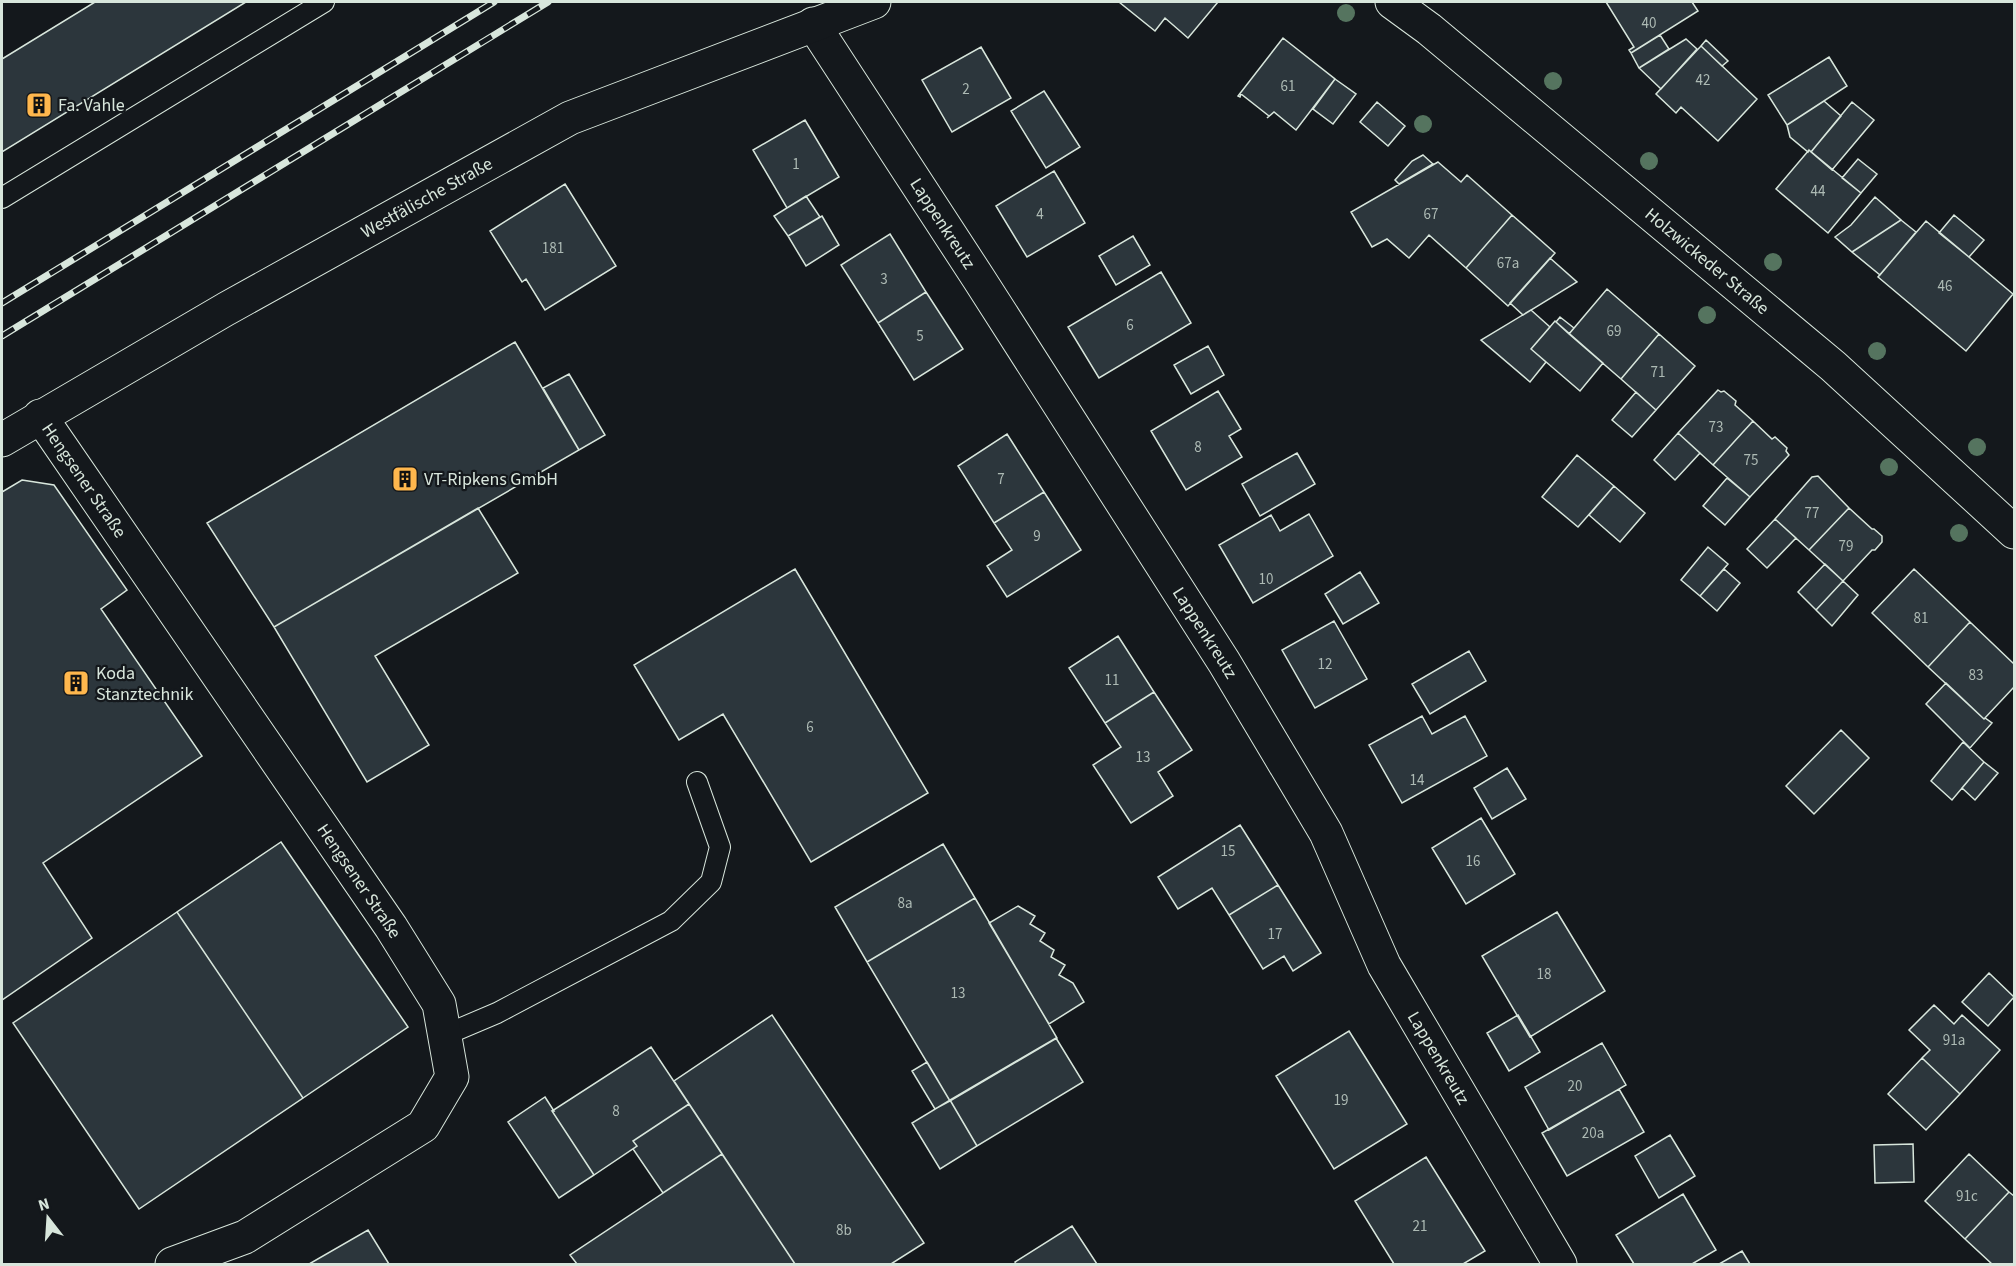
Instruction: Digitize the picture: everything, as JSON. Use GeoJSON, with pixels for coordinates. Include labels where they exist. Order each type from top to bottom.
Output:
{"type":"FeatureCollection","features":[{"type":"Feature","properties":{"kind":"street","name":"Westfälische Straße"},"geometry":{"type":"LineString","coordinates":[[2,440],[226,309],[570,118],[874,2]]}},
{"type":"Feature","properties":{"kind":"street","name":"Holzwickeder Straße"},"geometry":{"type":"LineString","coordinates":[[1392,2],[1429,29],[1833,366],[2014,532]]}},
{"type":"Feature","properties":{"kind":"street","name":"Lappenkreutz"},"geometry":{"type":"LineString","coordinates":[[813,24],[1224,662],[1326,833],[1384,965],[1560,1264]]}},
{"type":"Feature","properties":{"kind":"street","name":"Hengsener Straße"},"geometry":{"type":"LineString","coordinates":[[40,416],[391,927],[439,1004],[452,1077],[423,1126],[244,1237],[172,1264]]}},
{"type":"Feature","properties":{"kind":"lane"},"geometry":{"type":"LineString","coordinates":[[2,198],[324,2]]}},
{"type":"Feature","properties":{"kind":"lane"},"geometry":{"type":"LineString","coordinates":[[445,1035],[497,1013],[671,921],[711,882],[720,848],[697,782]]}},
{"type":"Feature","properties":{"kind":"building","name":"Fa. Vahle"},"geometry":{"type":"Polygon","coordinates":[[[95,2],[246,2],[2,152],[2,59],[95,2]]]}},
{"type":"Feature","properties":{"kind":"building"},"geometry":{"type":"Polygon","coordinates":[[[1119,2],[1218,2],[1188,38],[1165,18],[1155,31],[1119,2]]]}},
{"type":"Feature","properties":{"kind":"building"},"geometry":{"type":"Polygon","coordinates":[[[1606,2],[1692,2],[1698,11],[1631,53],[1629,50],[1634,47],[1606,2]]]}},
{"type":"Feature","properties":{"kind":"building"},"geometry":{"type":"Polygon","coordinates":[[[1660,35],[1669,49],[1639,68],[1631,53],[1660,35]]]}},
{"type":"Feature","properties":{"kind":"building"},"geometry":{"type":"Polygon","coordinates":[[[1283,38],[1335,79],[1296,130],[1274,112],[1267,118],[1269,116],[1241,94],[1240,97],[1238,96],[1283,38]]]}},
{"type":"Feature","properties":{"kind":"building"},"geometry":{"type":"Polygon","coordinates":[[[1686,39],[1697,49],[1661,89],[1639,68],[1686,39]]]}},
{"type":"Feature","properties":{"kind":"building"},"geometry":{"type":"Polygon","coordinates":[[[1706,40],[1728,61],[1722,66],[1701,46],[1706,40]]]}},
{"type":"Feature","properties":{"kind":"building"},"geometry":{"type":"Polygon","coordinates":[[[1701,46],[1757,99],[1718,141],[1681,107],[1676,113],[1656,94],[1701,46]]]}},
{"type":"Feature","properties":{"kind":"building"},"geometry":{"type":"Polygon","coordinates":[[[981,47],[1011,98],[952,132],[922,80],[981,47]]]}},
{"type":"Feature","properties":{"kind":"building"},"geometry":{"type":"Polygon","coordinates":[[[1829,57],[1847,86],[1787,125],[1768,95],[1829,57]]]}},
{"type":"Feature","properties":{"kind":"building"},"geometry":{"type":"Polygon","coordinates":[[[1335,79],[1356,94],[1333,124],[1313,109],[1335,79]]]}},
{"type":"Feature","properties":{"kind":"building"},"geometry":{"type":"Polygon","coordinates":[[[1044,91],[1080,147],[1046,168],[1011,111],[1044,91]]]}},
{"type":"Feature","properties":{"kind":"building"},"geometry":{"type":"Polygon","coordinates":[[[1824,101],[1841,116],[1811,152],[1809,150],[1808,152],[1790,137],[1787,125],[1824,101]]]}},
{"type":"Feature","properties":{"kind":"building"},"geometry":{"type":"Polygon","coordinates":[[[1377,102],[1405,126],[1388,146],[1360,122],[1377,102]]]}},
{"type":"Feature","properties":{"kind":"building"},"geometry":{"type":"Polygon","coordinates":[[[1852,102],[1874,120],[1832,170],[1811,152],[1852,102]]]}},
{"type":"Feature","properties":{"kind":"building"},"geometry":{"type":"Polygon","coordinates":[[[805,120],[839,177],[787,208],[753,150],[805,120]]]}},
{"type":"Feature","properties":{"kind":"building"},"geometry":{"type":"Polygon","coordinates":[[[1809,150],[1861,193],[1828,233],[1776,189],[1809,150]]]}},
{"type":"Feature","properties":{"kind":"building"},"geometry":{"type":"Polygon","coordinates":[[[1423,155],[1433,164],[1399,184],[1395,180],[1412,161],[1423,155]]]}},
{"type":"Feature","properties":{"kind":"building"},"geometry":{"type":"Polygon","coordinates":[[[1858,159],[1877,174],[1861,193],[1842,178],[1858,159]]]}},
{"type":"Feature","properties":{"kind":"building"},"geometry":{"type":"Polygon","coordinates":[[[1438,162],[1461,182],[1467,175],[1512,215],[1466,268],[1429,235],[1409,258],[1387,239],[1372,247],[1351,212],[1438,162]]]}},
{"type":"Feature","properties":{"kind":"building"},"geometry":{"type":"Polygon","coordinates":[[[1054,171],[1085,223],[1027,257],[996,206],[1054,171]]]}},
{"type":"Feature","properties":{"kind":"building"},"geometry":{"type":"Polygon","coordinates":[[[565,184],[616,266],[545,310],[526,279],[522,282],[490,231],[565,184]]]}},
{"type":"Feature","properties":{"kind":"building"},"geometry":{"type":"Polygon","coordinates":[[[806,196],[820,217],[788,236],[774,216],[806,196]]]}},
{"type":"Feature","properties":{"kind":"building"},"geometry":{"type":"Polygon","coordinates":[[[1875,197],[1901,220],[1852,252],[1835,237],[1851,225],[1875,197]]]}},
{"type":"Feature","properties":{"kind":"building"},"geometry":{"type":"Polygon","coordinates":[[[1512,215],[1555,253],[1508,306],[1466,268],[1512,215]]]}},
{"type":"Feature","properties":{"kind":"building"},"geometry":{"type":"Polygon","coordinates":[[[1954,215],[1984,240],[1969,257],[1939,233],[1954,215]]]}},
{"type":"Feature","properties":{"kind":"building"},"geometry":{"type":"Polygon","coordinates":[[[822,216],[839,245],[806,266],[788,236],[822,216]]]}},
{"type":"Feature","properties":{"kind":"building"},"geometry":{"type":"Polygon","coordinates":[[[1901,220],[1916,232],[1880,275],[1852,252],[1901,220]]]}},
{"type":"Feature","properties":{"kind":"building"},"geometry":{"type":"Polygon","coordinates":[[[1926,221],[2013,294],[1966,351],[1878,277],[1926,221]]]}},
{"type":"Feature","properties":{"kind":"building"},"geometry":{"type":"Polygon","coordinates":[[[890,234],[926,292],[878,323],[841,265],[890,234]]]}},
{"type":"Feature","properties":{"kind":"building"},"geometry":{"type":"Polygon","coordinates":[[[1133,236],[1150,265],[1116,285],[1099,256],[1133,236]]]}},
{"type":"Feature","properties":{"kind":"building"},"geometry":{"type":"Polygon","coordinates":[[[1550,258],[1577,282],[1523,315],[1510,303],[1550,258]]]}},
{"type":"Feature","properties":{"kind":"building"},"geometry":{"type":"Polygon","coordinates":[[[1161,272],[1191,323],[1099,378],[1068,327],[1161,272]]]}},
{"type":"Feature","properties":{"kind":"building"},"geometry":{"type":"Polygon","coordinates":[[[1607,289],[1659,334],[1621,379],[1569,334],[1607,289]]]}},
{"type":"Feature","properties":{"kind":"building"},"geometry":{"type":"Polygon","coordinates":[[[926,292],[963,349],[914,380],[878,323],[926,292]]]}},
{"type":"Feature","properties":{"kind":"building"},"geometry":{"type":"Polygon","coordinates":[[[1531,310],[1550,327],[1531,349],[1546,362],[1530,382],[1481,340],[1531,310]]]}},
{"type":"Feature","properties":{"kind":"building"},"geometry":{"type":"Polygon","coordinates":[[[1560,317],[1574,328],[1569,334],[1556,322],[1560,317]]]}},
{"type":"Feature","properties":{"kind":"building"},"geometry":{"type":"Polygon","coordinates":[[[1555,321],[1603,363],[1580,391],[1531,349],[1555,321]]]}},
{"type":"Feature","properties":{"kind":"building"},"geometry":{"type":"Polygon","coordinates":[[[1659,334],[1695,366],[1656,410],[1621,379],[1659,334]]]}},
{"type":"Feature","properties":{"kind":"building","name":"VT-Ripkens GmbH"},"geometry":{"type":"Polygon","coordinates":[[[515,342],[579,450],[274,627],[207,523],[515,342]]]}},
{"type":"Feature","properties":{"kind":"building"},"geometry":{"type":"Polygon","coordinates":[[[1208,346],[1224,375],[1191,394],[1174,365],[1208,346]]]}},
{"type":"Feature","properties":{"kind":"building"},"geometry":{"type":"Polygon","coordinates":[[[569,374],[605,435],[579,450],[543,388],[569,374]]]}},
{"type":"Feature","properties":{"kind":"building"},"geometry":{"type":"Polygon","coordinates":[[[1718,390],[1724,391],[1736,401],[1735,405],[1753,421],[1713,465],[1678,433],[1718,390]]]}},
{"type":"Feature","properties":{"kind":"building"},"geometry":{"type":"Polygon","coordinates":[[[1218,391],[1241,429],[1229,436],[1242,457],[1186,490],[1151,431],[1218,391]]]}},
{"type":"Feature","properties":{"kind":"building"},"geometry":{"type":"Polygon","coordinates":[[[1636,392],[1656,410],[1632,437],[1612,420],[1636,392]]]}},
{"type":"Feature","properties":{"kind":"building"},"geometry":{"type":"Polygon","coordinates":[[[1753,421],[1772,439],[1775,437],[1787,448],[1789,455],[1750,497],[1713,465],[1753,421]]]}},
{"type":"Feature","properties":{"kind":"building"},"geometry":{"type":"Polygon","coordinates":[[[1678,433],[1700,453],[1675,480],[1654,460],[1678,433]]]}},
{"type":"Feature","properties":{"kind":"building"},"geometry":{"type":"Polygon","coordinates":[[[1007,434],[1044,492],[994,523],[958,466],[1007,434]]]}},
{"type":"Feature","properties":{"kind":"building"},"geometry":{"type":"Polygon","coordinates":[[[1297,453],[1315,484],[1260,516],[1242,484],[1297,453]]]}},
{"type":"Feature","properties":{"kind":"building"},"geometry":{"type":"Polygon","coordinates":[[[1577,455],[1614,486],[1578,527],[1542,497],[1577,455]]]}},
{"type":"Feature","properties":{"kind":"building"},"geometry":{"type":"Polygon","coordinates":[[[1818,476],[1849,508],[1809,550],[1775,519],[1812,477],[1818,476]]]}},
{"type":"Feature","properties":{"kind":"building"},"geometry":{"type":"Polygon","coordinates":[[[1727,478],[1750,497],[1725,525],[1703,506],[1727,478]]]}},
{"type":"Feature","properties":{"kind":"building","name":"Koda Stanztechnik"},"geometry":{"type":"Polygon","coordinates":[[[22,480],[54,485],[127,590],[101,609],[202,756],[43,863],[92,938],[2,1000],[2,492],[22,480]]]}},
{"type":"Feature","properties":{"kind":"building"},"geometry":{"type":"Polygon","coordinates":[[[1614,486],[1645,513],[1620,542],[1589,515],[1614,486]]]}},
{"type":"Feature","properties":{"kind":"building"},"geometry":{"type":"Polygon","coordinates":[[[1044,492],[1081,550],[1007,597],[987,566],[1012,550],[994,523],[1044,492]]]}},
{"type":"Feature","properties":{"kind":"building"},"geometry":{"type":"Polygon","coordinates":[[[478,508],[518,573],[375,656],[429,745],[367,782],[274,627],[478,508]]]}},
{"type":"Feature","properties":{"kind":"building"},"geometry":{"type":"Polygon","coordinates":[[[1849,508],[1882,536],[1882,542],[1843,581],[1809,550],[1849,508]]]}},
{"type":"Feature","properties":{"kind":"building"},"geometry":{"type":"Polygon","coordinates":[[[1309,514],[1333,556],[1253,603],[1219,545],[1271,515],[1280,531],[1309,514]]]}},
{"type":"Feature","properties":{"kind":"building"},"geometry":{"type":"Polygon","coordinates":[[[1775,519],[1796,538],[1767,568],[1747,549],[1775,519]]]}},
{"type":"Feature","properties":{"kind":"building"},"geometry":{"type":"Polygon","coordinates":[[[1708,547],[1728,564],[1700,596],[1681,580],[1708,547]]]}},
{"type":"Feature","properties":{"kind":"building"},"geometry":{"type":"Polygon","coordinates":[[[1825,564],[1843,581],[1816,610],[1798,592],[1825,564]]]}},
{"type":"Feature","properties":{"kind":"building"},"geometry":{"type":"Polygon","coordinates":[[[795,569],[928,793],[811,862],[723,714],[679,740],[634,665],[795,569]]]}},
{"type":"Feature","properties":{"kind":"building"},"geometry":{"type":"Polygon","coordinates":[[[1724,569],[1740,583],[1717,611],[1700,596],[1724,569]]]}},
{"type":"Feature","properties":{"kind":"building"},"geometry":{"type":"Polygon","coordinates":[[[1914,569],[1970,622],[1928,667],[1872,613],[1914,569]]]}},
{"type":"Feature","properties":{"kind":"building"},"geometry":{"type":"Polygon","coordinates":[[[1360,572],[1379,603],[1343,624],[1325,594],[1360,572]]]}},
{"type":"Feature","properties":{"kind":"building"},"geometry":{"type":"Polygon","coordinates":[[[1843,581],[1858,595],[1832,626],[1816,610],[1843,581]]]}},
{"type":"Feature","properties":{"kind":"building"},"geometry":{"type":"Polygon","coordinates":[[[1334,621],[1367,679],[1315,708],[1282,650],[1334,621]]]}},
{"type":"Feature","properties":{"kind":"building"},"geometry":{"type":"Polygon","coordinates":[[[1970,622],[2014,664],[2014,687],[1984,719],[1928,667],[1970,622]]]}},
{"type":"Feature","properties":{"kind":"building"},"geometry":{"type":"Polygon","coordinates":[[[1118,636],[1154,692],[1105,723],[1069,668],[1118,636]]]}},
{"type":"Feature","properties":{"kind":"building"},"geometry":{"type":"Polygon","coordinates":[[[1469,651],[1486,681],[1430,714],[1412,684],[1469,651]]]}},
{"type":"Feature","properties":{"kind":"building"},"geometry":{"type":"Polygon","coordinates":[[[1946,683],[1984,719],[1992,723],[1970,748],[1926,704],[1946,683]]]}},
{"type":"Feature","properties":{"kind":"building"},"geometry":{"type":"Polygon","coordinates":[[[1154,692],[1192,750],[1158,772],[1173,796],[1131,823],[1093,765],[1121,747],[1105,723],[1154,692]]]}},
{"type":"Feature","properties":{"kind":"building"},"geometry":{"type":"Polygon","coordinates":[[[1422,716],[1432,734],[1465,716],[1487,756],[1402,803],[1369,745],[1422,716]]]}},
{"type":"Feature","properties":{"kind":"building"},"geometry":{"type":"Polygon","coordinates":[[[1841,730],[1869,758],[1814,814],[1786,786],[1841,730]]]}},
{"type":"Feature","properties":{"kind":"building"},"geometry":{"type":"Polygon","coordinates":[[[1963,742],[1984,762],[1952,800],[1931,781],[1963,742]]]}},
{"type":"Feature","properties":{"kind":"building"},"geometry":{"type":"Polygon","coordinates":[[[1984,762],[1998,773],[1975,800],[1962,788],[1984,762]]]}},
{"type":"Feature","properties":{"kind":"building"},"geometry":{"type":"Polygon","coordinates":[[[1507,768],[1526,799],[1492,819],[1474,788],[1507,768]]]}},
{"type":"Feature","properties":{"kind":"building"},"geometry":{"type":"Polygon","coordinates":[[[1481,818],[1515,874],[1466,904],[1432,848],[1481,818]]]}},
{"type":"Feature","properties":{"kind":"building"},"geometry":{"type":"Polygon","coordinates":[[[1240,825],[1278,885],[1229,915],[1212,888],[1178,909],[1158,877],[1240,825]]]}},
{"type":"Feature","properties":{"kind":"building"},"geometry":{"type":"Polygon","coordinates":[[[281,842],[408,1027],[303,1098],[177,912],[281,842]]]}},
{"type":"Feature","properties":{"kind":"building"},"geometry":{"type":"Polygon","coordinates":[[[943,844],[975,898],[867,962],[835,907],[943,844]]]}},
{"type":"Feature","properties":{"kind":"building"},"geometry":{"type":"Polygon","coordinates":[[[1278,885],[1321,953],[1293,971],[1284,956],[1263,969],[1229,915],[1278,885]]]}},
{"type":"Feature","properties":{"kind":"building"},"geometry":{"type":"Polygon","coordinates":[[[975,898],[1057,1038],[950,1101],[867,962],[975,898]]]}},
{"type":"Feature","properties":{"kind":"building"},"geometry":{"type":"Polygon","coordinates":[[[1018,906],[1035,916],[1030,924],[1045,933],[1040,941],[1054,950],[1051,957],[1065,965],[1059,975],[1073,983],[1084,1002],[1049,1024],[989,923],[1018,906]]]}},
{"type":"Feature","properties":{"kind":"building"},"geometry":{"type":"Polygon","coordinates":[[[177,912],[303,1098],[139,1209],[13,1023],[177,912]]]}},
{"type":"Feature","properties":{"kind":"building"},"geometry":{"type":"Polygon","coordinates":[[[1557,912],[1605,991],[1530,1037],[1482,956],[1557,912]]]}},
{"type":"Feature","properties":{"kind":"building"},"geometry":{"type":"Polygon","coordinates":[[[1989,973],[2014,997],[1988,1026],[1962,1002],[1989,973]]]}},
{"type":"Feature","properties":{"kind":"building"},"geometry":{"type":"Polygon","coordinates":[[[1934,1005],[1954,1024],[1962,1015],[2000,1050],[1960,1094],[1922,1058],[1930,1050],[1909,1030],[1934,1005]]]}},
{"type":"Feature","properties":{"kind":"building"},"geometry":{"type":"Polygon","coordinates":[[[772,1015],[924,1243],[891,1264],[795,1264],[674,1081],[772,1015]]]}},
{"type":"Feature","properties":{"kind":"building"},"geometry":{"type":"Polygon","coordinates":[[[1518,1015],[1540,1052],[1509,1071],[1487,1033],[1518,1015]]]}},
{"type":"Feature","properties":{"kind":"building"},"geometry":{"type":"Polygon","coordinates":[[[1349,1031],[1407,1124],[1334,1169],[1276,1076],[1349,1031]]]}},
{"type":"Feature","properties":{"kind":"building"},"geometry":{"type":"Polygon","coordinates":[[[1056,1038],[1083,1082],[977,1146],[950,1100],[1056,1038]]]}},
{"type":"Feature","properties":{"kind":"building"},"geometry":{"type":"Polygon","coordinates":[[[1602,1043],[1626,1085],[1549,1130],[1525,1087],[1602,1043]]]}},
{"type":"Feature","properties":{"kind":"building"},"geometry":{"type":"Polygon","coordinates":[[[651,1047],[689,1104],[633,1141],[637,1146],[594,1175],[552,1111],[651,1047]]]}},
{"type":"Feature","properties":{"kind":"building"},"geometry":{"type":"Polygon","coordinates":[[[1922,1058],[1960,1094],[1926,1130],[1888,1094],[1922,1058]]]}},
{"type":"Feature","properties":{"kind":"building"},"geometry":{"type":"Polygon","coordinates":[[[927,1062],[950,1101],[935,1109],[912,1071],[927,1062]]]}},
{"type":"Feature","properties":{"kind":"building"},"geometry":{"type":"Polygon","coordinates":[[[1619,1089],[1644,1132],[1567,1176],[1542,1133],[1619,1089]]]}},
{"type":"Feature","properties":{"kind":"building"},"geometry":{"type":"Polygon","coordinates":[[[545,1097],[594,1175],[559,1198],[508,1122],[545,1097]]]}},
{"type":"Feature","properties":{"kind":"building"},"geometry":{"type":"Polygon","coordinates":[[[950,1100],[977,1146],[940,1169],[912,1123],[950,1100]]]}},
{"type":"Feature","properties":{"kind":"building"},"geometry":{"type":"Polygon","coordinates":[[[689,1104],[722,1154],[663,1193],[633,1149],[637,1146],[633,1141],[689,1104]]]}},
{"type":"Feature","properties":{"kind":"building"},"geometry":{"type":"Polygon","coordinates":[[[1670,1135],[1695,1176],[1659,1198],[1635,1156],[1670,1135]]]}},
{"type":"Feature","properties":{"kind":"building"},"geometry":{"type":"Polygon","coordinates":[[[1913,1144],[1914,1182],[1875,1183],[1874,1145],[1913,1144]]]}},
{"type":"Feature","properties":{"kind":"building"},"geometry":{"type":"Polygon","coordinates":[[[722,1154],[795,1264],[577,1264],[570,1255],[722,1154]]]}},
{"type":"Feature","properties":{"kind":"building"},"geometry":{"type":"Polygon","coordinates":[[[1969,1154],[2009,1192],[1965,1239],[1925,1201],[1969,1154]]]}},
{"type":"Feature","properties":{"kind":"building"},"geometry":{"type":"Polygon","coordinates":[[[1426,1157],[1485,1251],[1463,1264],[1394,1264],[1355,1201],[1426,1157]]]}},
{"type":"Feature","properties":{"kind":"building"},"geometry":{"type":"Polygon","coordinates":[[[2009,1192],[2014,1196],[2014,1264],[1992,1264],[1965,1239],[2009,1192]]]}},
{"type":"Feature","properties":{"kind":"building"},"geometry":{"type":"Polygon","coordinates":[[[1683,1194],[1716,1250],[1692,1264],[1634,1264],[1616,1235],[1683,1194]]]}},
{"type":"Feature","properties":{"kind":"building"},"geometry":{"type":"Polygon","coordinates":[[[1072,1226],[1097,1264],[1016,1264],[1015,1262],[1072,1226]]]}},
{"type":"Feature","properties":{"kind":"building"},"geometry":{"type":"Polygon","coordinates":[[[368,1230],[389,1264],[309,1264],[368,1230]]]}},
{"type":"Feature","properties":{"kind":"building"},"geometry":{"type":"Polygon","coordinates":[[[1742,1251],[1750,1264],[1719,1264],[1742,1251]]]}},
{"type":"Feature","properties":{"kind":"railway"},"geometry":{"type":"LineString","coordinates":[[2,303],[494,2]]}},
{"type":"Feature","properties":{"kind":"railway"},"geometry":{"type":"LineString","coordinates":[[2,336],[548,2]]}},
{"type":"Feature","properties":{"kind":"place","name":"Fa. Vahle"},"geometry":{"type":"Point","coordinates":[39,105]}},
{"type":"Feature","properties":{"kind":"place","name":"VT-Ripkens GmbH"},"geometry":{"type":"Point","coordinates":[405,479]}},
{"type":"Feature","properties":{"kind":"place","name":"Koda Stanztechnik"},"geometry":{"type":"Point","coordinates":[76,683]}}]}
